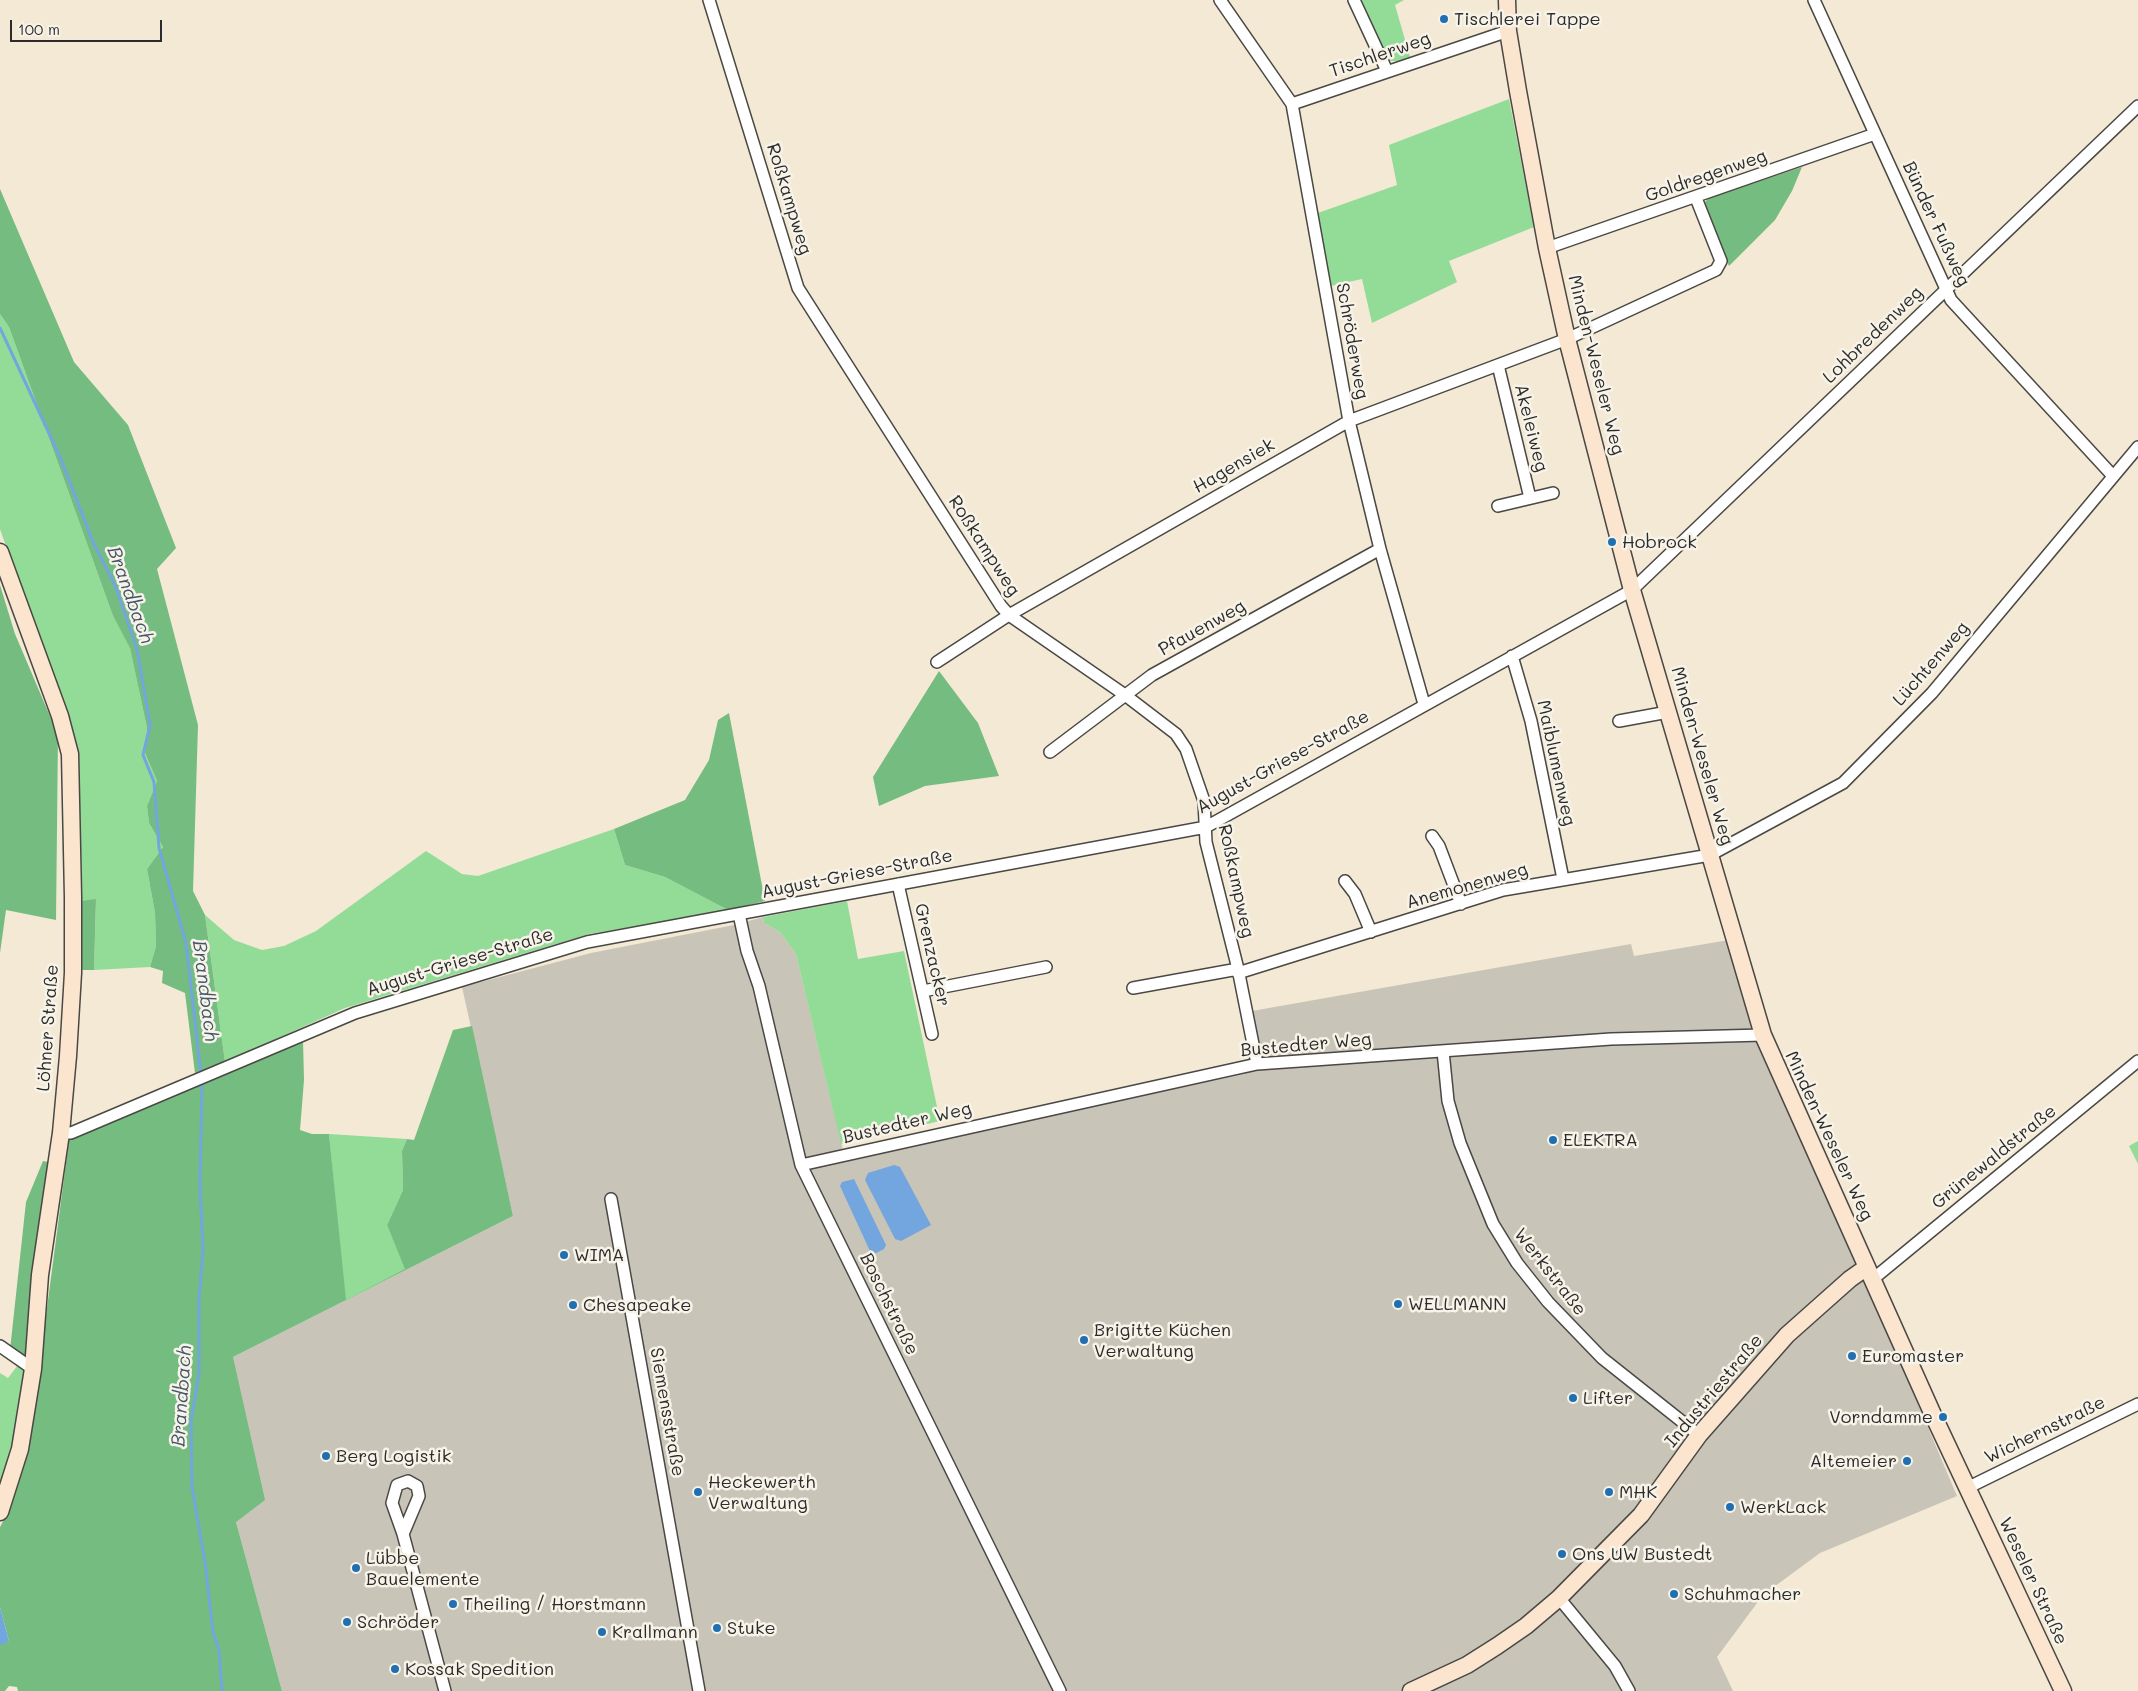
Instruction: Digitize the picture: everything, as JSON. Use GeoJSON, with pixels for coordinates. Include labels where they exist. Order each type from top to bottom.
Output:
{"type":"FeatureCollection","features":[{"type":"Feature","properties":{"kind":"street","name":"Roßkampweg"},"geometry":{"type":"LineString","coordinates":[[709,0],[798,288],[1009,615],[1125,695],[1176,734],[1186,749],[1204,802],[1206,842],[1238,971],[1257,1064]]}},
{"type":"Feature","properties":{"kind":"street","name":"Schröderweg"},"geometry":{"type":"LineString","coordinates":[[1220,0],[1292,104],[1349,420],[1380,549],[1424,704]]}},
{"type":"Feature","properties":{"kind":"street"},"geometry":{"type":"LineString","coordinates":[[1354,0],[1386,72]]}},
{"type":"Feature","properties":{"kind":"street","name":"Bünder Fußweg"},"geometry":{"type":"LineString","coordinates":[[1814,0],[1951,300],[2113,476]]}},
{"type":"Feature","properties":{"kind":"street","name":"Minden-Weseler Weg"},"geometry":{"type":"LineString","coordinates":[[1510,1],[1508,31],[1547,248],[1567,339],[1632,590],[1763,1035],[1967,1488]]}},
{"type":"Feature","properties":{"kind":"street","name":"Tischlerweg"},"geometry":{"type":"LineString","coordinates":[[1292,104],[1508,31]]}},
{"type":"Feature","properties":{"kind":"street","name":"Lohbredenweg"},"geometry":{"type":"LineString","coordinates":[[1632,590],[2138,106]]}},
{"type":"Feature","properties":{"kind":"street","name":"Goldregenweg"},"geometry":{"type":"LineString","coordinates":[[1547,248],[1696,198],[1875,134]]}},
{"type":"Feature","properties":{"kind":"street","name":"Hagensiek"},"geometry":{"type":"LineString","coordinates":[[937,662],[1009,615],[1349,420],[1567,339],[1716,270],[1721,261],[1696,198]]}},
{"type":"Feature","properties":{"kind":"street","name":"Akeleiweg"},"geometry":{"type":"LineString","coordinates":[[1498,365],[1530,498]]}},
{"type":"Feature","properties":{"kind":"street","name":"Lüchtenweg"},"geometry":{"type":"LineString","coordinates":[[1710,855],[1843,783],[1932,693],[2138,447]]}},
{"type":"Feature","properties":{"kind":"street"},"geometry":{"type":"LineString","coordinates":[[1498,506],[1553,493]]}},
{"type":"Feature","properties":{"kind":"street","name":"Pfauenweg"},"geometry":{"type":"LineString","coordinates":[[1050,752],[1152,675],[1380,549]]}},
{"type":"Feature","properties":{"kind":"street","name":"Löhner Straße"},"geometry":{"type":"LineString","coordinates":[[0,552],[60,716],[70,754],[73,824],[73,973],[61,1133],[40,1275],[33,1369],[18,1457],[0,1512]]}},
{"type":"Feature","properties":{"kind":"street","name":"August-Griese-Straße"},"geometry":{"type":"LineString","coordinates":[[61,1133],[71,1133],[355,1013],[587,942],[1206,826],[1632,590]]}},
{"type":"Feature","properties":{"kind":"street","name":"Maiblumenweg"},"geometry":{"type":"LineString","coordinates":[[1512,656],[1531,720],[1563,879]]}},
{"type":"Feature","properties":{"kind":"street"},"geometry":{"type":"LineString","coordinates":[[1620,721],[1668,712]]}},
{"type":"Feature","properties":{"kind":"street"},"geometry":{"type":"LineString","coordinates":[[1432,836],[1439,846],[1461,904]]}},
{"type":"Feature","properties":{"kind":"street","name":"Anemonenweg"},"geometry":{"type":"LineString","coordinates":[[1133,988],[1238,971],[1371,932],[1503,890],[1710,855]]}},
{"type":"Feature","properties":{"kind":"street"},"geometry":{"type":"LineString","coordinates":[[1345,882],[1355,894],[1371,932]]}},
{"type":"Feature","properties":{"kind":"street","name":"Grenzacker"},"geometry":{"type":"LineString","coordinates":[[898,884],[932,1034]]}},
{"type":"Feature","properties":{"kind":"street","name":"Boschstraße"},"geometry":{"type":"LineString","coordinates":[[739,914],[747,951],[760,986],[802,1165],[1060,1691]]}},
{"type":"Feature","properties":{"kind":"street"},"geometry":{"type":"LineString","coordinates":[[923,991],[1046,967]]}},
{"type":"Feature","properties":{"kind":"street","name":"Bustedter Weg"},"geometry":{"type":"LineString","coordinates":[[802,1165],[1257,1064],[1611,1039],[1763,1035]]}},
{"type":"Feature","properties":{"kind":"street","name":"Werkstraße"},"geometry":{"type":"LineString","coordinates":[[1443,1051],[1448,1101],[1460,1143],[1493,1224],[1517,1263],[1548,1302],[1602,1358],[1699,1435]]}},
{"type":"Feature","properties":{"kind":"street","name":"Grünewaldstraße"},"geometry":{"type":"LineString","coordinates":[[1870,1273],[2138,1061]]}},
{"type":"Feature","properties":{"kind":"street","name":"Siemensstraße"},"geometry":{"type":"LineString","coordinates":[[611,1198],[699,1691]]}},
{"type":"Feature","properties":{"kind":"street","name":"Industriestraße"},"geometry":{"type":"LineString","coordinates":[[1411,1691],[1467,1665],[1526,1626],[1559,1598],[1641,1515],[1699,1435],[1787,1335],[1850,1279],[1870,1273]]}},
{"type":"Feature","properties":{"kind":"street"},"geometry":{"type":"LineString","coordinates":[[0,1346],[33,1369]]}},
{"type":"Feature","properties":{"kind":"street","name":"Wichernstraße"},"geometry":{"type":"LineString","coordinates":[[1967,1488],[2138,1404]]}},
{"type":"Feature","properties":{"kind":"street","name":"Weseler Straße"},"geometry":{"type":"LineString","coordinates":[[1967,1488],[2063,1691]]}},
{"type":"Feature","properties":{"kind":"street"},"geometry":{"type":"LineString","coordinates":[[403,1534],[445,1691]]}},
{"type":"Feature","properties":{"kind":"street"},"geometry":{"type":"LineString","coordinates":[[1559,1598],[1614,1666],[1630,1691]]}},
{"type":"Feature","properties":{"kind":"shaded area"},"geometry":{"type":"Polygon","coordinates":[[[763,917],[764,923],[780,932],[796,954],[845,1159],[1245,1074],[1260,1051],[1252,1011],[1631,944],[1634,956],[1729,940],[1763,1056],[1871,1293],[1957,1496],[1820,1553],[1763,1595],[1717,1657],[1733,1691],[282,1691],[236,1522],[233,1357],[513,1216],[462,987],[591,953],[734,925],[763,917]]]}},
{"type":"Feature","properties":{"kind":"green space"},"geometry":{"type":"Polygon","coordinates":[[[1361,0],[1404,0],[1395,5],[1410,57],[1391,61],[1387,57],[1361,0]]]}},
{"type":"Feature","properties":{"kind":"green space"},"geometry":{"type":"Polygon","coordinates":[[[1509,99],[1534,227],[1449,261],[1457,282],[1372,323],[1362,279],[1326,287],[1315,214],[1397,185],[1389,145],[1509,99]]]}},
{"type":"Feature","properties":{"kind":"green space"},"geometry":{"type":"Polygon","coordinates":[[[1802,167],[1792,191],[1775,220],[1729,266],[1704,210],[1705,202],[1709,198],[1802,167]]]}},
{"type":"Feature","properties":{"kind":"green space"},"geometry":{"type":"Polygon","coordinates":[[[0,189],[74,362],[128,425],[176,548],[157,569],[198,725],[193,891],[205,915],[225,1062],[195,1073],[185,993],[162,983],[163,971],[150,967],[156,946],[155,913],[147,869],[163,847],[149,823],[147,806],[157,781],[145,753],[147,728],[130,648],[113,616],[9,327],[0,314],[0,189]]]}},
{"type":"Feature","properties":{"kind":"green space"},"geometry":{"type":"Polygon","coordinates":[[[0,314],[9,327],[113,616],[130,647],[147,728],[145,753],[157,781],[147,806],[149,823],[163,847],[147,869],[155,913],[156,946],[150,967],[94,970],[96,900],[80,901],[73,739],[0,529],[0,314]]]}},
{"type":"Feature","properties":{"kind":"green space"},"geometry":{"type":"Polygon","coordinates":[[[0,585],[15,634],[58,735],[56,920],[6,910],[0,953],[0,585]]]}},
{"type":"Feature","properties":{"kind":"green space"},"geometry":{"type":"Polygon","coordinates":[[[939,671],[978,723],[999,776],[925,786],[879,806],[873,777],[939,671]]]}},
{"type":"Feature","properties":{"kind":"green space"},"geometry":{"type":"Polygon","coordinates":[[[729,713],[765,901],[728,910],[665,877],[625,865],[614,829],[685,800],[709,760],[718,720],[729,713]]]}},
{"type":"Feature","properties":{"kind":"green space"},"geometry":{"type":"Polygon","coordinates":[[[614,829],[625,865],[665,877],[728,910],[708,915],[589,934],[345,1008],[225,1062],[205,915],[234,940],[262,950],[284,946],[316,931],[426,851],[462,874],[478,876],[614,829]]]}},
{"type":"Feature","properties":{"kind":"green space"},"geometry":{"type":"Polygon","coordinates":[[[96,899],[94,970],[81,970],[80,901],[96,899]]]}},
{"type":"Feature","properties":{"kind":"green space"},"geometry":{"type":"Polygon","coordinates":[[[847,901],[858,959],[904,951],[940,1121],[841,1144],[796,954],[780,932],[764,923],[763,917],[847,901]]]}},
{"type":"Feature","properties":{"kind":"green space"},"geometry":{"type":"Polygon","coordinates":[[[472,1026],[513,1216],[233,1357],[265,1500],[236,1522],[282,1691],[18,1691],[17,1687],[9,1686],[5,1691],[0,1691],[0,1644],[9,1641],[0,1607],[0,1527],[8,1512],[21,1474],[32,1423],[69,1140],[194,1085],[303,1041],[304,1080],[300,1130],[312,1134],[329,1134],[346,1300],[405,1269],[387,1225],[403,1190],[402,1151],[407,1139],[414,1140],[453,1030],[472,1026]]]}},
{"type":"Feature","properties":{"kind":"green space"},"geometry":{"type":"Polygon","coordinates":[[[329,1134],[407,1139],[402,1151],[403,1190],[387,1225],[406,1269],[345,1301],[329,1134]]]}},
{"type":"Feature","properties":{"kind":"green space"},"geometry":{"type":"Polygon","coordinates":[[[2138,1141],[2138,1164],[2129,1146],[2138,1141]]]}},
{"type":"Feature","properties":{"kind":"green space"},"geometry":{"type":"Polygon","coordinates":[[[43,1161],[48,1162],[34,1271],[28,1357],[10,1350],[26,1202],[43,1161]]]}},
{"type":"Feature","properties":{"kind":"green space"},"geometry":{"type":"Polygon","coordinates":[[[18,1365],[27,1372],[10,1472],[0,1494],[0,1373],[8,1378],[18,1365]]]}},
{"type":"Feature","properties":{"kind":"water"},"geometry":{"type":"Polygon","coordinates":[[[894,1165],[900,1167],[931,1225],[901,1241],[895,1239],[865,1180],[868,1173],[894,1165]]]}},
{"type":"Feature","properties":{"kind":"water"},"geometry":{"type":"Polygon","coordinates":[[[854,1179],[886,1245],[884,1249],[874,1254],[870,1251],[840,1186],[842,1182],[854,1179]]]}},
{"type":"Feature","properties":{"kind":"water"},"geometry":{"type":"Polygon","coordinates":[[[0,1607],[9,1641],[1,1645],[0,1644],[0,1607]]]}},
{"type":"Feature","properties":{"kind":"waterway","name":"Brandbach"},"geometry":{"type":"LineString","coordinates":[[0,328],[60,457],[93,542],[115,585],[137,649],[150,725],[143,755],[154,782],[159,848],[186,943],[201,1075]]}},
{"type":"Feature","properties":{"kind":"waterway","name":"Brandbach"},"geometry":{"type":"LineString","coordinates":[[202,1081],[200,1187],[203,1250],[199,1299],[199,1373],[191,1422],[192,1487],[205,1562],[213,1632],[219,1650],[222,1691]]}},
{"type":"Feature","properties":{"kind":"place","name":"Tischlerei Tappe"},"geometry":{"type":"Point","coordinates":[1444,19]}},
{"type":"Feature","properties":{"kind":"place","name":"Hobrock"},"geometry":{"type":"Point","coordinates":[1612,542]}},
{"type":"Feature","properties":{"kind":"place","name":"ELEKTRA"},"geometry":{"type":"Point","coordinates":[1553,1140]}},
{"type":"Feature","properties":{"kind":"place","name":"WIMA"},"geometry":{"type":"Point","coordinates":[564,1255]}},
{"type":"Feature","properties":{"kind":"place","name":"WELLMANN"},"geometry":{"type":"Point","coordinates":[1398,1304]}},
{"type":"Feature","properties":{"kind":"place","name":"Chesapeake"},"geometry":{"type":"Point","coordinates":[573,1305]}},
{"type":"Feature","properties":{"kind":"place","name":"Brigitte Küchen Verwaltung"},"geometry":{"type":"Point","coordinates":[1084,1340]}},
{"type":"Feature","properties":{"kind":"place","name":"Euromaster"},"geometry":{"type":"Point","coordinates":[1852,1356]}},
{"type":"Feature","properties":{"kind":"place","name":"Lifter"},"geometry":{"type":"Point","coordinates":[1573,1398]}},
{"type":"Feature","properties":{"kind":"place","name":"Vorndamme"},"geometry":{"type":"Point","coordinates":[1943,1417]}},
{"type":"Feature","properties":{"kind":"place","name":"Berg Logistik"},"geometry":{"type":"Point","coordinates":[326,1456]}},
{"type":"Feature","properties":{"kind":"place","name":"Altemeier"},"geometry":{"type":"Point","coordinates":[1907,1461]}},
{"type":"Feature","properties":{"kind":"place","name":"Heckewerth Verwaltung"},"geometry":{"type":"Point","coordinates":[698,1492]}},
{"type":"Feature","properties":{"kind":"place","name":"MHK"},"geometry":{"type":"Point","coordinates":[1609,1492]}},
{"type":"Feature","properties":{"kind":"place","name":"WerkLack"},"geometry":{"type":"Point","coordinates":[1730,1507]}},
{"type":"Feature","properties":{"kind":"place","name":"Ons UW Bustedt"},"geometry":{"type":"Point","coordinates":[1562,1554]}},
{"type":"Feature","properties":{"kind":"place","name":"Lübbe Bauelemente"},"geometry":{"type":"Point","coordinates":[356,1568]}},
{"type":"Feature","properties":{"kind":"place","name":"Schuhmacher"},"geometry":{"type":"Point","coordinates":[1674,1594]}},
{"type":"Feature","properties":{"kind":"place","name":"Theiling / Horstmann"},"geometry":{"type":"Point","coordinates":[453,1604]}},
{"type":"Feature","properties":{"kind":"place","name":"Schröder"},"geometry":{"type":"Point","coordinates":[347,1622]}},
{"type":"Feature","properties":{"kind":"place","name":"Stuke"},"geometry":{"type":"Point","coordinates":[717,1628]}},
{"type":"Feature","properties":{"kind":"place","name":"Krallmann"},"geometry":{"type":"Point","coordinates":[602,1632]}},
{"type":"Feature","properties":{"kind":"place","name":"Kossak Spedition"},"geometry":{"type":"Point","coordinates":[395,1669]}}]}
